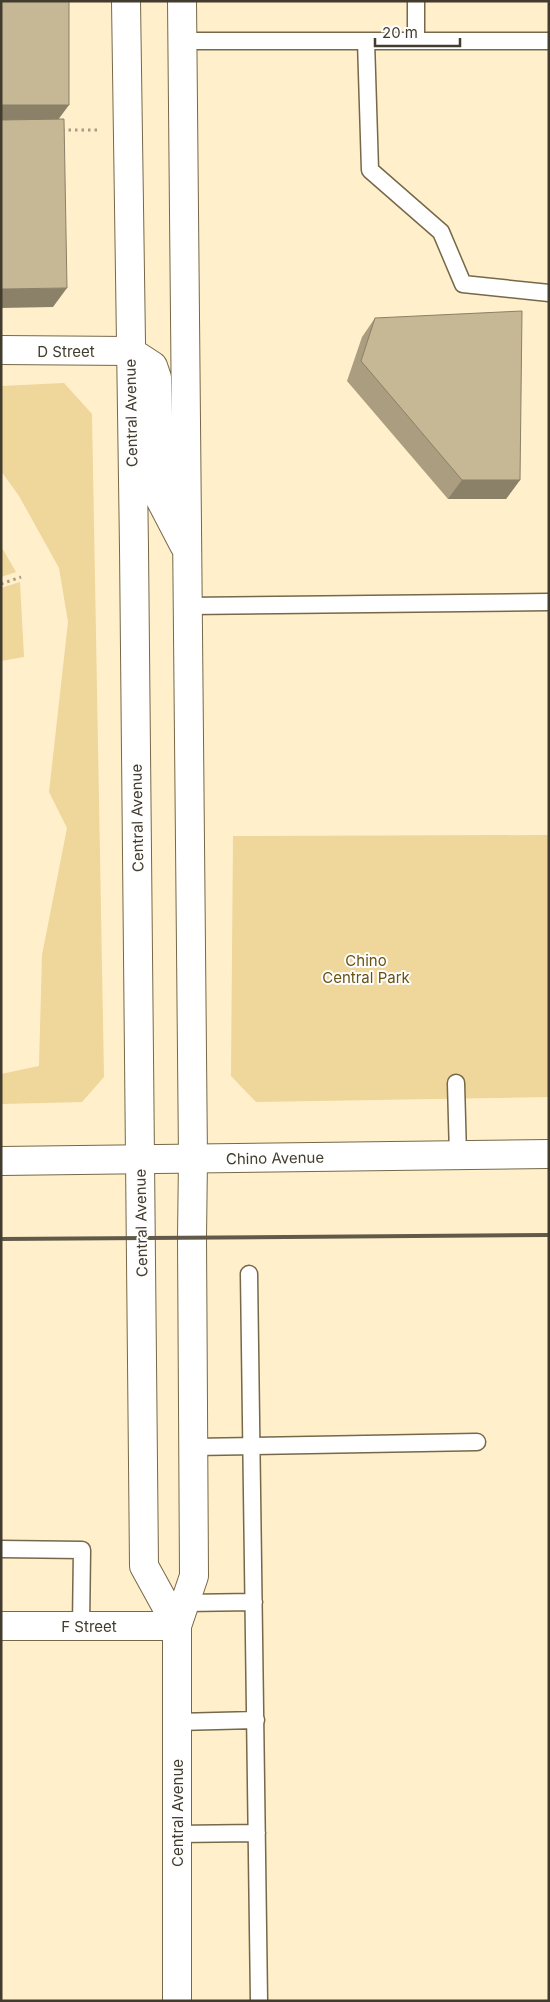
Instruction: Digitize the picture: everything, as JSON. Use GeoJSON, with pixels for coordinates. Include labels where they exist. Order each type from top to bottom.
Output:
{"type":"FeatureCollection","features":[{"type":"Feature","properties":{"kind":"main road","name":"Central Avenue"},"geometry":{"type":"LineString","coordinates":[[126,1],[144,1566],[181,1615]]}},
{"type":"Feature","properties":{"kind":"main road","name":"Central Avenue"},"geometry":{"type":"LineString","coordinates":[[177,2001],[177,1722],[181,1615],[194,1576],[193,1159],[182,1]]}},
{"type":"Feature","properties":{"kind":"main road","name":"D Street"},"geometry":{"type":"LineString","coordinates":[[1,350],[130,351]]}},
{"type":"Feature","properties":{"kind":"main road"},"geometry":{"type":"LineString","coordinates":[[130,351],[154,366],[157,378],[160,500],[187,551]]}},
{"type":"Feature","properties":{"kind":"main road","name":"Chino Avenue"},"geometry":{"type":"LineString","coordinates":[[1,1161],[549,1154]]}},
{"type":"Feature","properties":{"kind":"main road","name":"F Street"},"geometry":{"type":"LineString","coordinates":[[1,1626],[82,1626],[181,1615]]}},
{"type":"Feature","properties":{"kind":"lane"},"geometry":{"type":"LineString","coordinates":[[416,1],[416,41]]}},
{"type":"Feature","properties":{"kind":"lane"},"geometry":{"type":"LineString","coordinates":[[182,41],[549,41]]}},
{"type":"Feature","properties":{"kind":"lane"},"geometry":{"type":"LineString","coordinates":[[366,41],[370,170],[441,232],[463,284],[549,292]]}},
{"type":"Feature","properties":{"kind":"lane"},"geometry":{"type":"LineString","coordinates":[[188,606],[549,602]]}},
{"type":"Feature","properties":{"kind":"lane"},"geometry":{"type":"LineString","coordinates":[[456,1083],[458,1156]]}},
{"type":"Feature","properties":{"kind":"lane"},"geometry":{"type":"LineString","coordinates":[[249,1274],[259,2001]]}},
{"type":"Feature","properties":{"kind":"lane"},"geometry":{"type":"LineString","coordinates":[[193,1447],[477,1442]]}},
{"type":"Feature","properties":{"kind":"lane"},"geometry":{"type":"LineString","coordinates":[[1,1549],[82,1550],[82,1626]]}},
{"type":"Feature","properties":{"kind":"lane"},"geometry":{"type":"LineString","coordinates":[[181,1615],[254,1602]]}},
{"type":"Feature","properties":{"kind":"lane"},"geometry":{"type":"LineString","coordinates":[[177,1722],[256,1720]]}},
{"type":"Feature","properties":{"kind":"lane"},"geometry":{"type":"LineString","coordinates":[[177,1834],[257,1833]]}},
{"type":"Feature","properties":{"kind":"path"},"geometry":{"type":"LineString","coordinates":[[58,130],[97,130]]}},
{"type":"Feature","properties":{"kind":"path"},"geometry":{"type":"LineString","coordinates":[[1,584],[21,578]]}},
{"type":"Feature","properties":{"kind":"green space"},"geometry":{"type":"Polygon","coordinates":[[[64,383],[92,414],[104,1077],[82,1102],[1,1104],[1,1074],[39,1066],[42,955],[67,828],[49,792],[68,622],[59,568],[19,496],[1,471],[1,386],[64,383]]]}},
{"type":"Feature","properties":{"kind":"green space"},"geometry":{"type":"Polygon","coordinates":[[[1,546],[16,572],[1,577],[1,546]]]}},
{"type":"Feature","properties":{"kind":"green space"},"geometry":{"type":"Polygon","coordinates":[[[20,582],[24,657],[1,661],[1,588],[20,582]]]}},
{"type":"Feature","properties":{"kind":"green space","name":"Chino Central Park"},"geometry":{"type":"Polygon","coordinates":[[[549,835],[549,1097],[256,1102],[231,1076],[233,836],[549,835]]]}},
{"type":"Feature","properties":{"kind":"building"},"geometry":{"type":"Polygon","coordinates":[[[1,1],[69,1],[69,105],[1,105],[1,1]]]}},
{"type":"Feature","properties":{"kind":"building"},"geometry":{"type":"Polygon","coordinates":[[[64,119],[67,288],[1,289],[1,120],[64,119]]]}},
{"type":"Feature","properties":{"kind":"building"},"geometry":{"type":"Polygon","coordinates":[[[522,311],[520,480],[462,480],[361,361],[375,318],[522,311]]]}},
{"type":"Feature","properties":{"kind":"railway"},"geometry":{"type":"LineString","coordinates":[[1,1239],[549,1235]]}}]}
